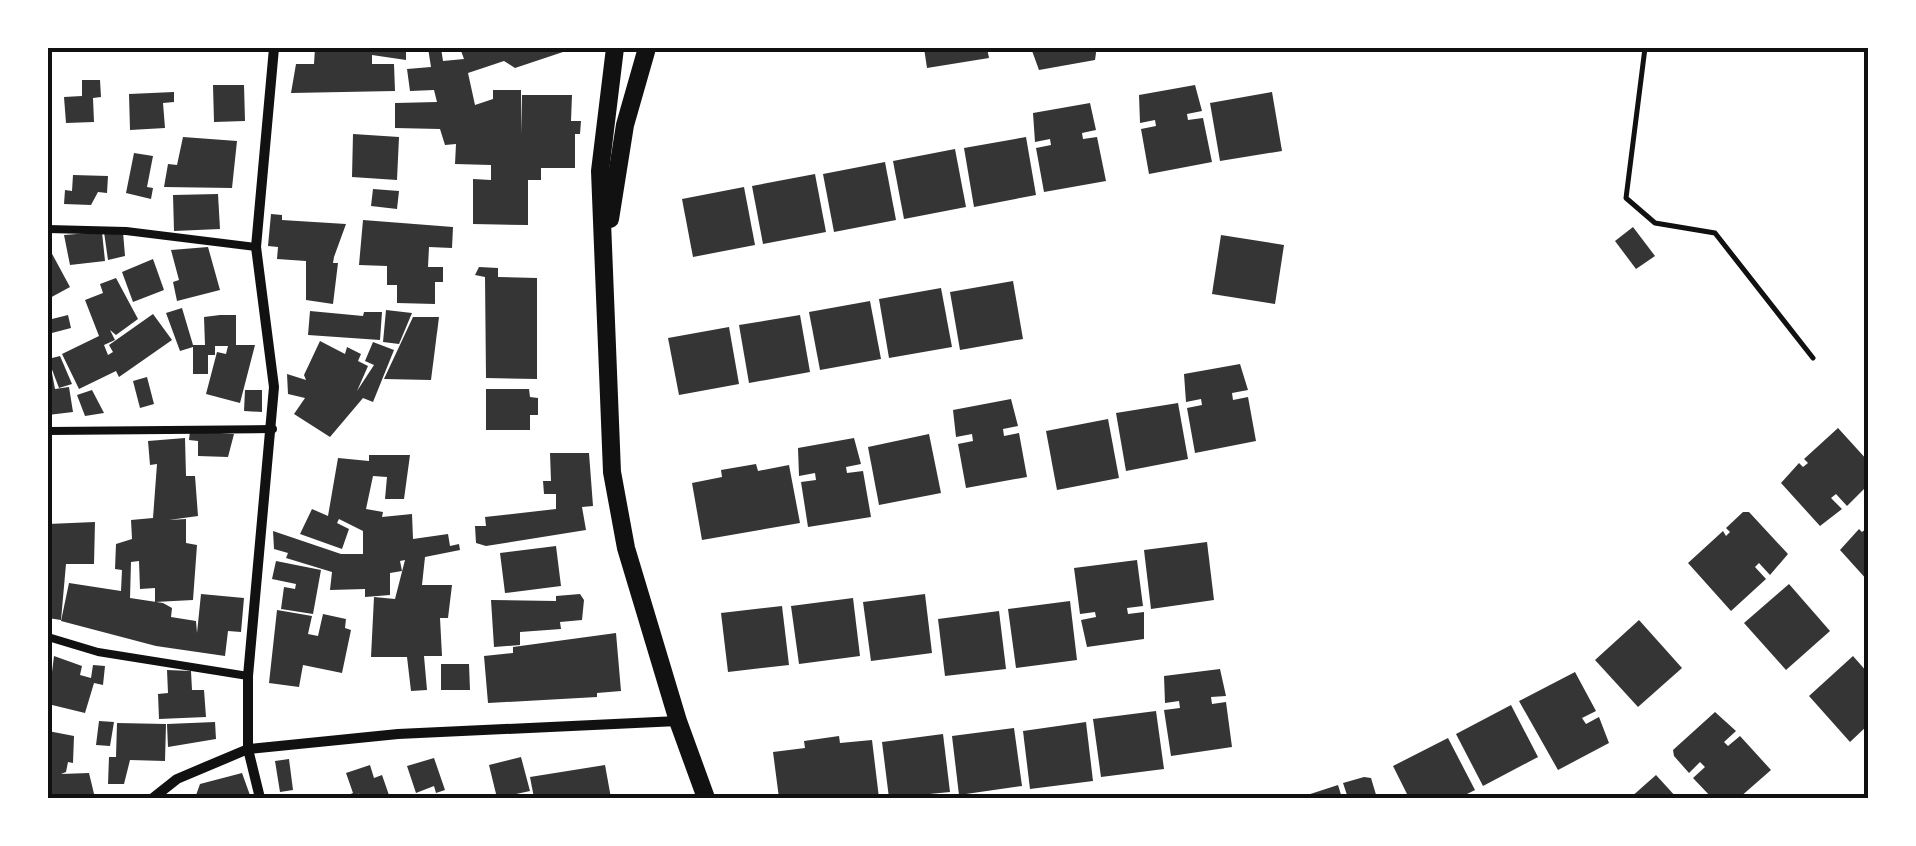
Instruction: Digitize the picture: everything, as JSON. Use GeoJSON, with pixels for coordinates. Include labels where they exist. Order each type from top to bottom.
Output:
{"type":"FeatureCollection","features":[{"type":"Feature","properties":{"kind":"street"},"geometry":{"type":"LineString","coordinates":[[260,798],[248,748],[248,676],[274,430],[274,387],[256,248],[274,48]]}},
{"type":"Feature","properties":{"kind":"street"},"geometry":{"type":"LineString","coordinates":[[615,48],[600,171],[612,472],[626,548],[678,722],[706,798]]}},
{"type":"Feature","properties":{"kind":"street"},"geometry":{"type":"LineString","coordinates":[[604,254],[625,125],[647,48]]}},
{"type":"Feature","properties":{"kind":"street"},"geometry":{"type":"LineString","coordinates":[[154,798],[177,779],[248,748],[398,734],[678,722]]}},
{"type":"Feature","properties":{"kind":"lane"},"geometry":{"type":"LineString","coordinates":[[48,228],[126,230],[256,248]]}},
{"type":"Feature","properties":{"kind":"lane"},"geometry":{"type":"LineString","coordinates":[[48,432],[274,430]]}},
{"type":"Feature","properties":{"kind":"lane"},"geometry":{"type":"LineString","coordinates":[[48,637],[98,652],[248,676]]}},
{"type":"Feature","properties":{"kind":"path"},"geometry":{"type":"LineString","coordinates":[[1645,48],[1626,198],[1655,222],[1715,233],[1812,358]]}},
{"type":"Feature","properties":{"kind":"building"},"geometry":{"type":"Polygon","coordinates":[[[315,48],[406,48],[406,60],[372,55],[372,64],[394,64],[395,91],[291,93],[296,64],[314,64],[315,48]]]}},
{"type":"Feature","properties":{"kind":"building"},"geometry":{"type":"Polygon","coordinates":[[[428,48],[441,48],[443,61],[464,59],[460,48],[561,48],[563,52],[515,68],[504,61],[468,73],[475,105],[493,99],[493,90],[521,90],[521,134],[522,95],[572,95],[571,121],[581,121],[580,134],[575,134],[575,168],[541,168],[541,180],[528,180],[528,225],[473,224],[473,179],[491,180],[491,165],[455,164],[456,144],[445,145],[440,129],[395,128],[395,103],[437,102],[434,90],[410,91],[407,69],[431,67],[428,48]]]}},
{"type":"Feature","properties":{"kind":"building"},"geometry":{"type":"Polygon","coordinates":[[[924,48],[987,48],[989,58],[927,68],[924,48]]]}},
{"type":"Feature","properties":{"kind":"building"},"geometry":{"type":"Polygon","coordinates":[[[1031,48],[1095,48],[1096,53],[1095,60],[1039,70],[1031,48]]]}},
{"type":"Feature","properties":{"kind":"building"},"geometry":{"type":"Polygon","coordinates":[[[82,80],[100,80],[101,97],[93,98],[94,122],[66,123],[64,97],[82,96],[82,80]]]}},
{"type":"Feature","properties":{"kind":"building"},"geometry":{"type":"Polygon","coordinates":[[[213,85],[244,85],[245,121],[214,122],[213,85]]]}},
{"type":"Feature","properties":{"kind":"building"},"geometry":{"type":"Polygon","coordinates":[[[1195,85],[1202,111],[1187,114],[1188,120],[1203,118],[1212,162],[1149,174],[1141,129],[1156,126],[1155,120],[1140,123],[1139,95],[1195,85]]]}},
{"type":"Feature","properties":{"kind":"building"},"geometry":{"type":"Polygon","coordinates":[[[174,92],[174,102],[163,103],[165,128],[130,130],[129,94],[174,92]]]}},
{"type":"Feature","properties":{"kind":"building"},"geometry":{"type":"Polygon","coordinates":[[[1272,92],[1282,151],[1220,161],[1210,103],[1272,92]]]}},
{"type":"Feature","properties":{"kind":"building"},"geometry":{"type":"Polygon","coordinates":[[[1090,103],[1096,130],[1082,133],[1083,139],[1097,137],[1106,181],[1044,192],[1036,148],[1051,145],[1050,139],[1035,142],[1033,113],[1090,103]]]}},
{"type":"Feature","properties":{"kind":"building"},"geometry":{"type":"Polygon","coordinates":[[[353,134],[399,137],[397,180],[352,177],[353,134]]]}},
{"type":"Feature","properties":{"kind":"building"},"geometry":{"type":"Polygon","coordinates":[[[183,137],[237,141],[232,188],[164,187],[168,164],[177,165],[183,137]]]}},
{"type":"Feature","properties":{"kind":"building"},"geometry":{"type":"Polygon","coordinates":[[[1026,137],[1036,195],[974,207],[964,148],[1026,137]]]}},
{"type":"Feature","properties":{"kind":"building"},"geometry":{"type":"Polygon","coordinates":[[[955,149],[966,207],[904,219],[893,161],[955,149]]]}},
{"type":"Feature","properties":{"kind":"building"},"geometry":{"type":"Polygon","coordinates":[[[134,153],[153,156],[147,187],[153,188],[151,199],[126,193],[134,153]]]}},
{"type":"Feature","properties":{"kind":"building"},"geometry":{"type":"Polygon","coordinates":[[[885,162],[896,220],[834,232],[823,174],[885,162]]]}},
{"type":"Feature","properties":{"kind":"building"},"geometry":{"type":"Polygon","coordinates":[[[815,174],[826,232],[763,244],[752,186],[815,174]]]}},
{"type":"Feature","properties":{"kind":"building"},"geometry":{"type":"Polygon","coordinates":[[[73,175],[108,176],[107,193],[98,192],[91,205],[64,204],[65,190],[72,191],[73,175]]]}},
{"type":"Feature","properties":{"kind":"building"},"geometry":{"type":"Polygon","coordinates":[[[744,187],[755,245],[693,257],[682,199],[744,187]]]}},
{"type":"Feature","properties":{"kind":"building"},"geometry":{"type":"Polygon","coordinates":[[[373,189],[399,191],[397,209],[371,206],[373,189]]]}},
{"type":"Feature","properties":{"kind":"building"},"geometry":{"type":"Polygon","coordinates":[[[218,194],[220,229],[174,231],[173,195],[218,194]]]}},
{"type":"Feature","properties":{"kind":"building"},"geometry":{"type":"Polygon","coordinates":[[[271,214],[282,215],[282,220],[346,224],[333,263],[338,263],[333,304],[306,300],[306,261],[277,259],[278,247],[268,246],[271,214]]]}},
{"type":"Feature","properties":{"kind":"building"},"geometry":{"type":"Polygon","coordinates":[[[363,220],[453,227],[452,248],[429,247],[428,267],[443,267],[443,282],[435,282],[435,304],[397,303],[397,285],[387,285],[387,266],[359,265],[363,220]]]}},
{"type":"Feature","properties":{"kind":"building"},"geometry":{"type":"Polygon","coordinates":[[[1633,227],[1655,256],[1636,269],[1615,241],[1633,227]]]}},
{"type":"Feature","properties":{"kind":"building"},"geometry":{"type":"Polygon","coordinates":[[[102,232],[105,261],[70,265],[64,235],[102,232]]]}},
{"type":"Feature","properties":{"kind":"building"},"geometry":{"type":"Polygon","coordinates":[[[104,232],[123,232],[125,256],[108,260],[104,232]]]}},
{"type":"Feature","properties":{"kind":"building"},"geometry":{"type":"Polygon","coordinates":[[[1221,235],[1284,245],[1275,304],[1212,294],[1221,235]]]}},
{"type":"Feature","properties":{"kind":"building"},"geometry":{"type":"Polygon","coordinates":[[[208,247],[220,290],[177,301],[173,282],[179,280],[171,250],[208,247]]]}},
{"type":"Feature","properties":{"kind":"building"},"geometry":{"type":"Polygon","coordinates":[[[48,252],[70,287],[48,299],[48,252]]]}},
{"type":"Feature","properties":{"kind":"building"},"geometry":{"type":"Polygon","coordinates":[[[153,259],[164,290],[133,302],[122,272],[153,259]]]}},
{"type":"Feature","properties":{"kind":"building"},"geometry":{"type":"Polygon","coordinates":[[[479,267],[498,268],[498,277],[537,278],[537,379],[486,378],[485,277],[475,275],[479,267]]]}},
{"type":"Feature","properties":{"kind":"building"},"geometry":{"type":"Polygon","coordinates":[[[116,278],[138,319],[116,335],[110,330],[115,340],[104,345],[108,355],[113,352],[109,345],[153,314],[172,340],[119,377],[116,371],[79,389],[62,354],[99,336],[85,300],[103,293],[100,284],[116,278]]]}},
{"type":"Feature","properties":{"kind":"building"},"geometry":{"type":"Polygon","coordinates":[[[1013,281],[1023,339],[960,350],[950,292],[1013,281]]]}},
{"type":"Feature","properties":{"kind":"building"},"geometry":{"type":"Polygon","coordinates":[[[941,288],[952,347],[889,358],[879,299],[941,288]]]}},
{"type":"Feature","properties":{"kind":"building"},"geometry":{"type":"Polygon","coordinates":[[[870,301],[881,359],[820,370],[809,312],[870,301]]]}},
{"type":"Feature","properties":{"kind":"building"},"geometry":{"type":"Polygon","coordinates":[[[182,308],[193,345],[205,345],[204,317],[236,315],[236,345],[255,345],[240,403],[206,394],[217,352],[226,354],[228,346],[215,346],[215,355],[208,355],[208,374],[193,374],[193,347],[180,351],[166,313],[182,308]]]}},
{"type":"Feature","properties":{"kind":"building"},"geometry":{"type":"Polygon","coordinates":[[[386,310],[412,313],[399,344],[383,342],[386,310]]]}},
{"type":"Feature","properties":{"kind":"building"},"geometry":{"type":"Polygon","coordinates":[[[310,311],[363,316],[364,312],[382,312],[380,340],[308,335],[310,311]]]}},
{"type":"Feature","properties":{"kind":"building"},"geometry":{"type":"Polygon","coordinates":[[[68,315],[71,328],[48,334],[48,320],[68,315]]]}},
{"type":"Feature","properties":{"kind":"building"},"geometry":{"type":"Polygon","coordinates":[[[800,315],[810,372],[749,383],[739,325],[800,315]]]}},
{"type":"Feature","properties":{"kind":"building"},"geometry":{"type":"Polygon","coordinates":[[[413,317],[439,317],[431,380],[384,379],[413,317]]]}},
{"type":"Feature","properties":{"kind":"building"},"geometry":{"type":"Polygon","coordinates":[[[729,327],[739,384],[679,395],[668,338],[729,327]]]}},
{"type":"Feature","properties":{"kind":"building"},"geometry":{"type":"Polygon","coordinates":[[[320,341],[345,354],[347,347],[361,354],[358,361],[368,366],[357,391],[374,365],[365,361],[373,342],[394,350],[373,402],[363,398],[330,437],[294,414],[305,398],[288,394],[287,374],[306,380],[304,375],[320,341]]]}},
{"type":"Feature","properties":{"kind":"building"},"geometry":{"type":"Polygon","coordinates":[[[60,356],[72,384],[59,388],[48,359],[60,356]]]}},
{"type":"Feature","properties":{"kind":"building"},"geometry":{"type":"Polygon","coordinates":[[[1240,364],[1248,390],[1232,393],[1233,400],[1248,397],[1256,441],[1195,453],[1187,408],[1202,405],[1201,399],[1186,402],[1184,374],[1240,364]]]}},
{"type":"Feature","properties":{"kind":"building"},"geometry":{"type":"Polygon","coordinates":[[[48,373],[52,373],[55,389],[69,387],[73,412],[48,415],[48,373]]]}},
{"type":"Feature","properties":{"kind":"building"},"geometry":{"type":"Polygon","coordinates":[[[147,377],[154,404],[140,408],[133,381],[147,377]]]}},
{"type":"Feature","properties":{"kind":"building"},"geometry":{"type":"Polygon","coordinates":[[[486,389],[529,389],[530,397],[538,398],[538,415],[530,415],[530,430],[486,430],[486,389]]]}},
{"type":"Feature","properties":{"kind":"building"},"geometry":{"type":"Polygon","coordinates":[[[92,390],[104,413],[85,416],[77,395],[92,390]]]}},
{"type":"Feature","properties":{"kind":"building"},"geometry":{"type":"Polygon","coordinates":[[[245,390],[262,390],[262,412],[244,411],[245,390]]]}},
{"type":"Feature","properties":{"kind":"building"},"geometry":{"type":"Polygon","coordinates":[[[1011,399],[1018,426],[1003,429],[1004,436],[1019,433],[1027,477],[966,488],[958,444],[973,441],[972,434],[956,437],[953,410],[1011,399]]]}},
{"type":"Feature","properties":{"kind":"building"},"geometry":{"type":"Polygon","coordinates":[[[1178,403],[1188,459],[1126,471],[1116,413],[1178,403]]]}},
{"type":"Feature","properties":{"kind":"building"},"geometry":{"type":"Polygon","coordinates":[[[1108,419],[1119,478],[1057,490],[1046,431],[1108,419]]]}},
{"type":"Feature","properties":{"kind":"building"},"geometry":{"type":"Polygon","coordinates":[[[1838,428],[1868,461],[1868,485],[1847,506],[1836,494],[1831,498],[1842,509],[1820,526],[1781,483],[1799,463],[1803,467],[1808,463],[1804,459],[1838,428]]]}},
{"type":"Feature","properties":{"kind":"building"},"geometry":{"type":"Polygon","coordinates":[[[190,431],[234,434],[228,457],[198,456],[198,441],[189,440],[190,431]]]}},
{"type":"Feature","properties":{"kind":"building"},"geometry":{"type":"Polygon","coordinates":[[[929,434],[941,493],[879,505],[868,447],[929,434]]]}},
{"type":"Feature","properties":{"kind":"building"},"geometry":{"type":"Polygon","coordinates":[[[185,438],[186,476],[195,476],[198,516],[169,520],[186,519],[186,543],[197,545],[193,600],[156,602],[172,608],[171,617],[196,621],[197,633],[201,594],[244,598],[241,632],[228,631],[225,656],[156,646],[61,621],[69,583],[121,591],[122,570],[115,569],[116,544],[132,539],[131,520],[153,518],[157,464],[150,465],[148,441],[185,438]],[[139,561],[131,562],[130,598],[155,602],[155,588],[140,589],[139,561]]]}},
{"type":"Feature","properties":{"kind":"building"},"geometry":{"type":"Polygon","coordinates":[[[854,438],[861,464],[846,467],[847,473],[863,471],[871,517],[808,527],[801,482],[816,480],[815,473],[799,476],[798,448],[854,438]]]}},
{"type":"Feature","properties":{"kind":"building"},"geometry":{"type":"Polygon","coordinates":[[[550,453],[589,453],[593,506],[582,507],[586,530],[486,546],[476,543],[475,526],[486,526],[485,517],[556,509],[556,494],[544,494],[543,481],[551,481],[550,453]]]}},
{"type":"Feature","properties":{"kind":"building"},"geometry":{"type":"Polygon","coordinates":[[[369,455],[410,455],[404,499],[385,499],[387,477],[373,476],[366,509],[383,512],[382,517],[412,514],[413,539],[448,534],[450,546],[459,544],[460,550],[425,557],[422,585],[452,585],[448,618],[440,618],[442,656],[424,656],[427,690],[411,691],[407,657],[371,657],[374,597],[395,599],[405,560],[400,561],[402,571],[390,573],[390,595],[365,597],[365,589],[330,590],[332,572],[286,558],[288,553],[274,549],[273,531],[341,554],[363,554],[363,531],[339,519],[337,523],[349,529],[342,549],[300,534],[312,509],[328,516],[338,458],[369,461],[369,455]]]}},
{"type":"Feature","properties":{"kind":"building"},"geometry":{"type":"Polygon","coordinates":[[[756,464],[758,471],[789,465],[800,523],[702,540],[692,483],[722,477],[721,470],[756,464]]]}},
{"type":"Feature","properties":{"kind":"building"},"geometry":{"type":"Polygon","coordinates":[[[1743,512],[1749,512],[1788,554],[1770,575],[1759,563],[1755,567],[1766,579],[1731,611],[1688,563],[1723,531],[1726,536],[1730,532],[1726,528],[1743,512]]]}},
{"type":"Feature","properties":{"kind":"building"},"geometry":{"type":"Polygon","coordinates":[[[1868,521],[1868,581],[1840,550],[1859,529],[1862,532],[1867,528],[1868,521]]]}},
{"type":"Feature","properties":{"kind":"building"},"geometry":{"type":"Polygon","coordinates":[[[95,522],[94,564],[66,564],[61,620],[48,618],[48,524],[95,522]]]}},
{"type":"Feature","properties":{"kind":"building"},"geometry":{"type":"Polygon","coordinates":[[[1207,542],[1214,600],[1151,609],[1144,550],[1207,542]]]}},
{"type":"Feature","properties":{"kind":"building"},"geometry":{"type":"Polygon","coordinates":[[[556,546],[561,586],[505,593],[500,553],[556,546]]]}},
{"type":"Feature","properties":{"kind":"building"},"geometry":{"type":"Polygon","coordinates":[[[1137,560],[1143,606],[1127,608],[1128,614],[1144,612],[1144,639],[1087,647],[1081,620],[1096,617],[1095,612],[1080,614],[1074,568],[1137,560]]]}},
{"type":"Feature","properties":{"kind":"building"},"geometry":{"type":"Polygon","coordinates":[[[276,561],[321,570],[313,614],[281,609],[284,587],[295,589],[296,584],[272,579],[276,561]]]}},
{"type":"Feature","properties":{"kind":"building"},"geometry":{"type":"Polygon","coordinates":[[[1789,584],[1830,631],[1786,670],[1744,623],[1789,584]]]}},
{"type":"Feature","properties":{"kind":"building"},"geometry":{"type":"Polygon","coordinates":[[[580,594],[584,600],[582,620],[560,622],[561,629],[520,632],[520,645],[494,647],[491,600],[556,601],[556,596],[580,594]]]}},
{"type":"Feature","properties":{"kind":"building"},"geometry":{"type":"Polygon","coordinates":[[[925,594],[932,653],[871,661],[863,602],[925,594]]]}},
{"type":"Feature","properties":{"kind":"building"},"geometry":{"type":"Polygon","coordinates":[[[853,598],[860,656],[799,664],[791,606],[853,598]]]}},
{"type":"Feature","properties":{"kind":"building"},"geometry":{"type":"Polygon","coordinates":[[[1070,601],[1077,660],[1016,668],[1008,609],[1070,601]]]}},
{"type":"Feature","properties":{"kind":"building"},"geometry":{"type":"Polygon","coordinates":[[[782,606],[789,665],[728,672],[721,613],[782,606]]]}},
{"type":"Feature","properties":{"kind":"building"},"geometry":{"type":"Polygon","coordinates":[[[277,610],[312,616],[308,634],[318,636],[323,614],[346,619],[345,628],[351,630],[342,673],[303,665],[299,687],[269,683],[277,610]]]}},
{"type":"Feature","properties":{"kind":"building"},"geometry":{"type":"Polygon","coordinates":[[[999,611],[1006,669],[945,676],[938,619],[999,611]]]}},
{"type":"Feature","properties":{"kind":"building"},"geometry":{"type":"Polygon","coordinates":[[[1639,620],[1682,668],[1638,707],[1595,660],[1639,620]]]}},
{"type":"Feature","properties":{"kind":"building"},"geometry":{"type":"Polygon","coordinates":[[[616,633],[621,691],[597,693],[597,697],[488,703],[484,656],[513,653],[513,647],[616,633]]]}},
{"type":"Feature","properties":{"kind":"building"},"geometry":{"type":"Polygon","coordinates":[[[54,656],[82,666],[80,675],[91,678],[93,665],[105,666],[103,685],[94,683],[85,713],[48,704],[54,656]]]}},
{"type":"Feature","properties":{"kind":"building"},"geometry":{"type":"Polygon","coordinates":[[[1853,656],[1868,673],[1868,725],[1850,742],[1809,696],[1853,656]]]}},
{"type":"Feature","properties":{"kind":"building"},"geometry":{"type":"Polygon","coordinates":[[[441,664],[469,664],[470,690],[441,690],[441,664]]]}},
{"type":"Feature","properties":{"kind":"building"},"geometry":{"type":"Polygon","coordinates":[[[1220,669],[1226,696],[1211,697],[1212,704],[1226,702],[1232,747],[1171,756],[1164,710],[1180,708],[1179,701],[1165,703],[1164,676],[1220,669]]]}},
{"type":"Feature","properties":{"kind":"building"},"geometry":{"type":"Polygon","coordinates":[[[167,670],[191,671],[192,690],[204,690],[206,717],[159,719],[158,694],[168,693],[167,670]]]}},
{"type":"Feature","properties":{"kind":"building"},"geometry":{"type":"Polygon","coordinates":[[[1575,672],[1596,711],[1582,718],[1586,724],[1599,717],[1609,743],[1558,770],[1519,701],[1575,672]]]}},
{"type":"Feature","properties":{"kind":"building"},"geometry":{"type":"Polygon","coordinates":[[[1511,705],[1538,757],[1483,786],[1456,734],[1511,705]]]}},
{"type":"Feature","properties":{"kind":"building"},"geometry":{"type":"Polygon","coordinates":[[[1156,711],[1164,769],[1101,777],[1093,719],[1156,711]]]}},
{"type":"Feature","properties":{"kind":"building"},"geometry":{"type":"Polygon","coordinates":[[[1715,712],[1736,731],[1724,742],[1728,746],[1740,736],[1771,770],[1739,798],[1712,798],[1693,778],[1705,767],[1700,762],[1689,773],[1674,756],[1673,750],[1715,712]]]}},
{"type":"Feature","properties":{"kind":"building"},"geometry":{"type":"Polygon","coordinates":[[[99,721],[114,722],[110,746],[96,745],[99,721]]]}},
{"type":"Feature","properties":{"kind":"building"},"geometry":{"type":"Polygon","coordinates":[[[215,722],[216,739],[168,747],[167,724],[215,722]]]}},
{"type":"Feature","properties":{"kind":"building"},"geometry":{"type":"Polygon","coordinates":[[[1086,722],[1093,781],[1030,789],[1023,731],[1086,722]]]}},
{"type":"Feature","properties":{"kind":"building"},"geometry":{"type":"Polygon","coordinates":[[[117,723],[166,724],[165,761],[130,760],[124,784],[108,784],[109,757],[116,757],[117,723]]]}},
{"type":"Feature","properties":{"kind":"building"},"geometry":{"type":"Polygon","coordinates":[[[1014,728],[1022,786],[959,795],[952,736],[1014,728]]]}},
{"type":"Feature","properties":{"kind":"building"},"geometry":{"type":"Polygon","coordinates":[[[48,731],[74,736],[73,763],[68,762],[66,772],[61,774],[89,773],[95,798],[48,798],[48,731]]]}},
{"type":"Feature","properties":{"kind":"building"},"geometry":{"type":"Polygon","coordinates":[[[943,734],[950,792],[889,798],[882,742],[943,734]]]}},
{"type":"Feature","properties":{"kind":"building"},"geometry":{"type":"Polygon","coordinates":[[[839,736],[840,743],[872,740],[879,798],[779,798],[773,752],[805,748],[804,741],[839,736]]]}},
{"type":"Feature","properties":{"kind":"building"},"geometry":{"type":"Polygon","coordinates":[[[1448,738],[1475,790],[1459,798],[1409,798],[1393,766],[1448,738]]]}},
{"type":"Feature","properties":{"kind":"building"},"geometry":{"type":"Polygon","coordinates":[[[521,757],[530,791],[497,798],[489,765],[521,757]]]}},
{"type":"Feature","properties":{"kind":"building"},"geometry":{"type":"Polygon","coordinates":[[[434,758],[445,790],[436,793],[434,786],[416,793],[407,766],[434,758]]]}},
{"type":"Feature","properties":{"kind":"building"},"geometry":{"type":"Polygon","coordinates":[[[289,759],[293,790],[280,792],[275,761],[289,759]]]}},
{"type":"Feature","properties":{"kind":"building"},"geometry":{"type":"Polygon","coordinates":[[[370,765],[374,778],[382,775],[390,798],[360,798],[358,793],[358,798],[341,798],[353,793],[346,773],[370,765]]]}},
{"type":"Feature","properties":{"kind":"building"},"geometry":{"type":"Polygon","coordinates":[[[605,765],[611,798],[534,798],[530,777],[605,765]]]}},
{"type":"Feature","properties":{"kind":"building"},"geometry":{"type":"Polygon","coordinates":[[[242,773],[251,798],[195,798],[200,784],[242,773]]]}},
{"type":"Feature","properties":{"kind":"building"},"geometry":{"type":"Polygon","coordinates":[[[1656,775],[1677,798],[1630,798],[1656,775]]]}},
{"type":"Feature","properties":{"kind":"building"},"geometry":{"type":"Polygon","coordinates":[[[1371,778],[1377,798],[1348,798],[1343,783],[1371,778]]]}},
{"type":"Feature","properties":{"kind":"building"},"geometry":{"type":"Polygon","coordinates":[[[1338,785],[1342,798],[1298,798],[1338,785]]]}}]}
